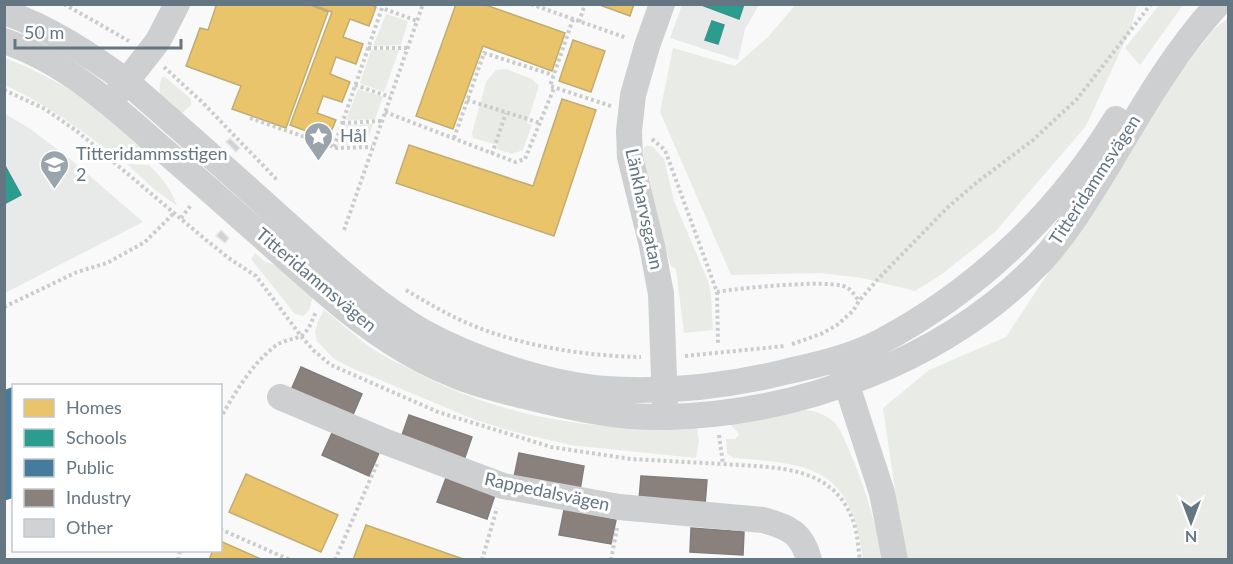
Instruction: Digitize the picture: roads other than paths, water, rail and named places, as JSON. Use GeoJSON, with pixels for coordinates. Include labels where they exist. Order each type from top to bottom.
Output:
{"type":"FeatureCollection","features":[{"type":"Feature","properties":{"kind":"street"},"geometry":{"type":"LineString","coordinates":[[109,103],[158,41],[177,4]]}},
{"type":"Feature","properties":{"kind":"street","name":"Länkharvsgatan"},"geometry":{"type":"LineString","coordinates":[[662,4],[633,95],[629,131],[630,157],[652,246],[661,294],[666,417]]}},
{"type":"Feature","properties":{"kind":"street","name":"Titteridammsvägen"},"geometry":{"type":"LineString","coordinates":[[4,12],[22,18],[57,37],[126,81],[319,253],[378,302],[423,332],[463,351],[513,370],[545,378],[604,389],[664,389],[750,381],[838,360],[878,344],[959,294],[1041,221],[1104,139],[1174,31],[1195,4]]}},
{"type":"Feature","properties":{"kind":"street","name":"Titteridammsvägen"},"geometry":{"type":"LineString","coordinates":[[4,41],[66,71],[109,103],[230,206],[328,295],[378,333],[411,354],[450,374],[496,389],[564,406],[613,415],[666,417],[761,406],[847,384],[908,357],[946,336],[1001,297],[1044,258],[1084,203],[1181,47],[1218,4]]}},
{"type":"Feature","properties":{"kind":"street"},"geometry":{"type":"LineString","coordinates":[[838,360],[882,493],[895,560]]}},
{"type":"Feature","properties":{"kind":"street","name":"Rappedalsvägen"},"geometry":{"type":"LineString","coordinates":[[280,397],[386,442],[503,486],[619,507],[763,520],[794,532],[802,541],[809,560]]}},
{"type":"Feature","properties":{"kind":"place","name":"Hål"},"geometry":{"type":"Point","coordinates":[319,162]}},
{"type":"Feature","properties":{"kind":"place","name":"Titteridammsstigen 2"},"geometry":{"type":"Point","coordinates":[55,190]}}]}
